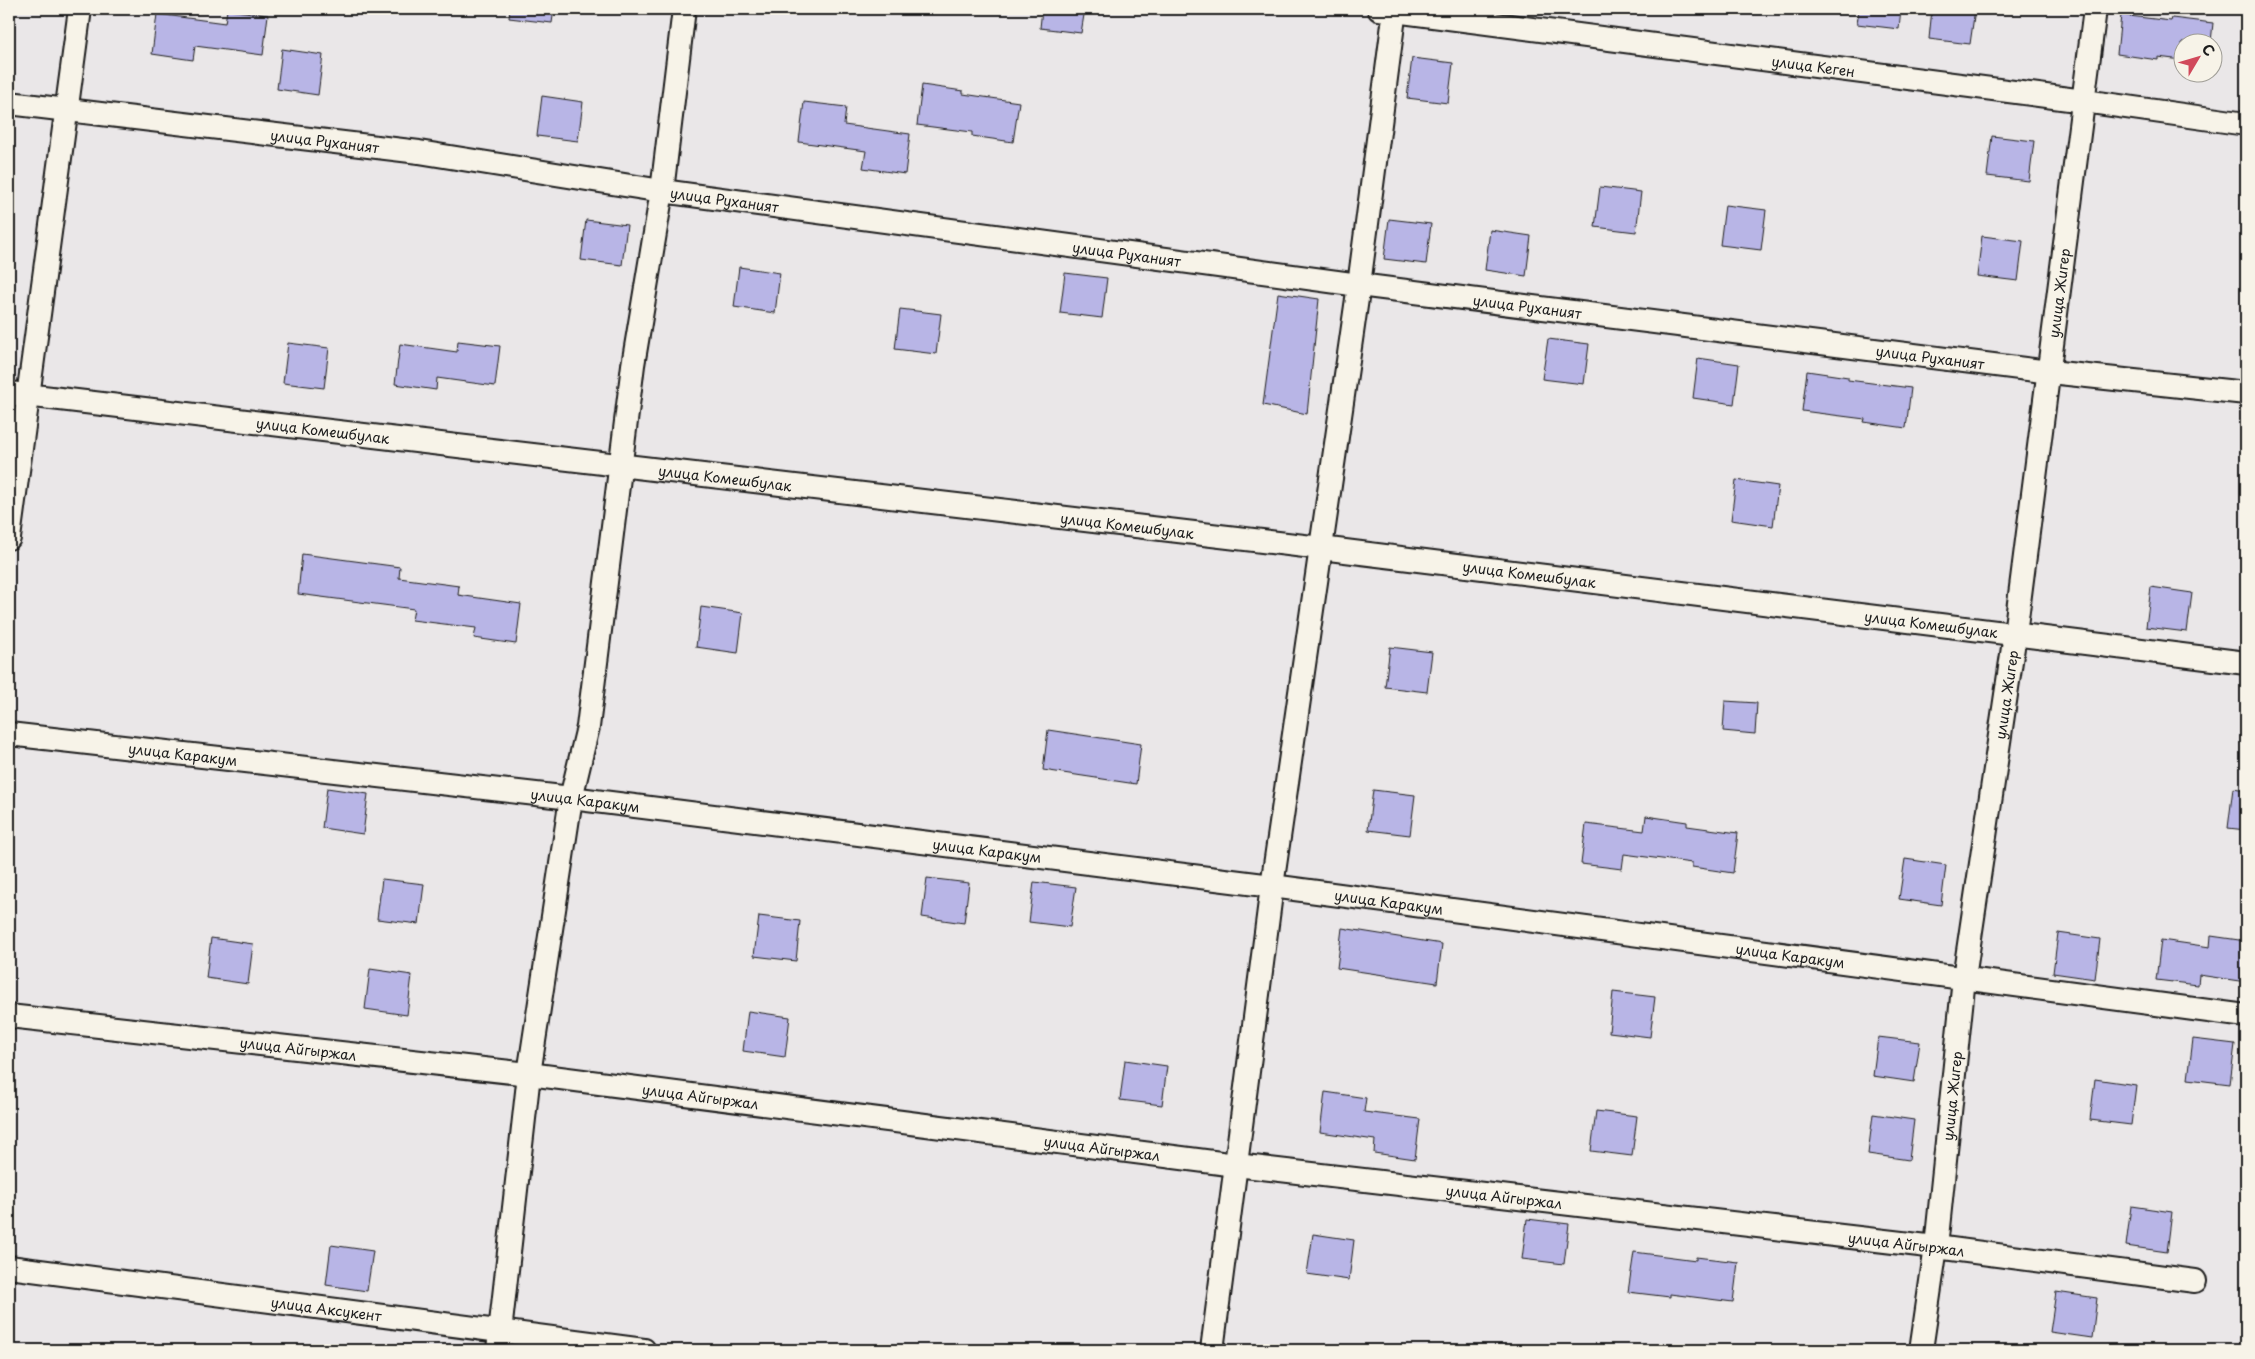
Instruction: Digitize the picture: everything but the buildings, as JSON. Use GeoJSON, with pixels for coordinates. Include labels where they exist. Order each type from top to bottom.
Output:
{"type":"FeatureCollection","features":[{"type":"Feature","properties":{"kind":"street"},"geometry":{"type":"LineString","coordinates":[[9,538],[19,394],[67,110],[80,9]]}},
{"type":"Feature","properties":{"kind":"street"},"geometry":{"type":"LineString","coordinates":[[499,1340],[529,1074],[571,798],[588,727],[633,366],[662,190],[684,9]]}},
{"type":"Feature","properties":{"kind":"street"},"geometry":{"type":"LineString","coordinates":[[1212,1350],[1272,886],[1359,285],[1389,9]]}},
{"type":"Feature","properties":{"kind":"street","name":"улица Кеген"},"geometry":{"type":"LineString","coordinates":[[1389,9],[2246,124]]}},
{"type":"Feature","properties":{"kind":"street","name":"улица Жигер"},"geometry":{"type":"LineString","coordinates":[[1921,1350],[1936,1247],[1964,978],[2050,372],[2095,9]]}},
{"type":"Feature","properties":{"kind":"street","name":"улица Руханият"},"geometry":{"type":"LineString","coordinates":[[9,103],[419,152],[662,190],[1359,285],[2050,372],[2246,393]]}},
{"type":"Feature","properties":{"kind":"street","name":"улица Комешбулак"},"geometry":{"type":"LineString","coordinates":[[19,394],[1321,548],[2246,663]]}},
{"type":"Feature","properties":{"kind":"street","name":"улица Каракум"},"geometry":{"type":"LineString","coordinates":[[9,734],[571,798],[1272,886],[2246,1016]]}},
{"type":"Feature","properties":{"kind":"street","name":"улица Айгыржал"},"geometry":{"type":"LineString","coordinates":[[9,1016],[529,1074],[1236,1165],[1936,1247],[2194,1281]]}},
{"type":"Feature","properties":{"kind":"street","name":"улица Аксукент"},"geometry":{"type":"LineString","coordinates":[[9,1267],[499,1340],[644,1350]]}}]}
